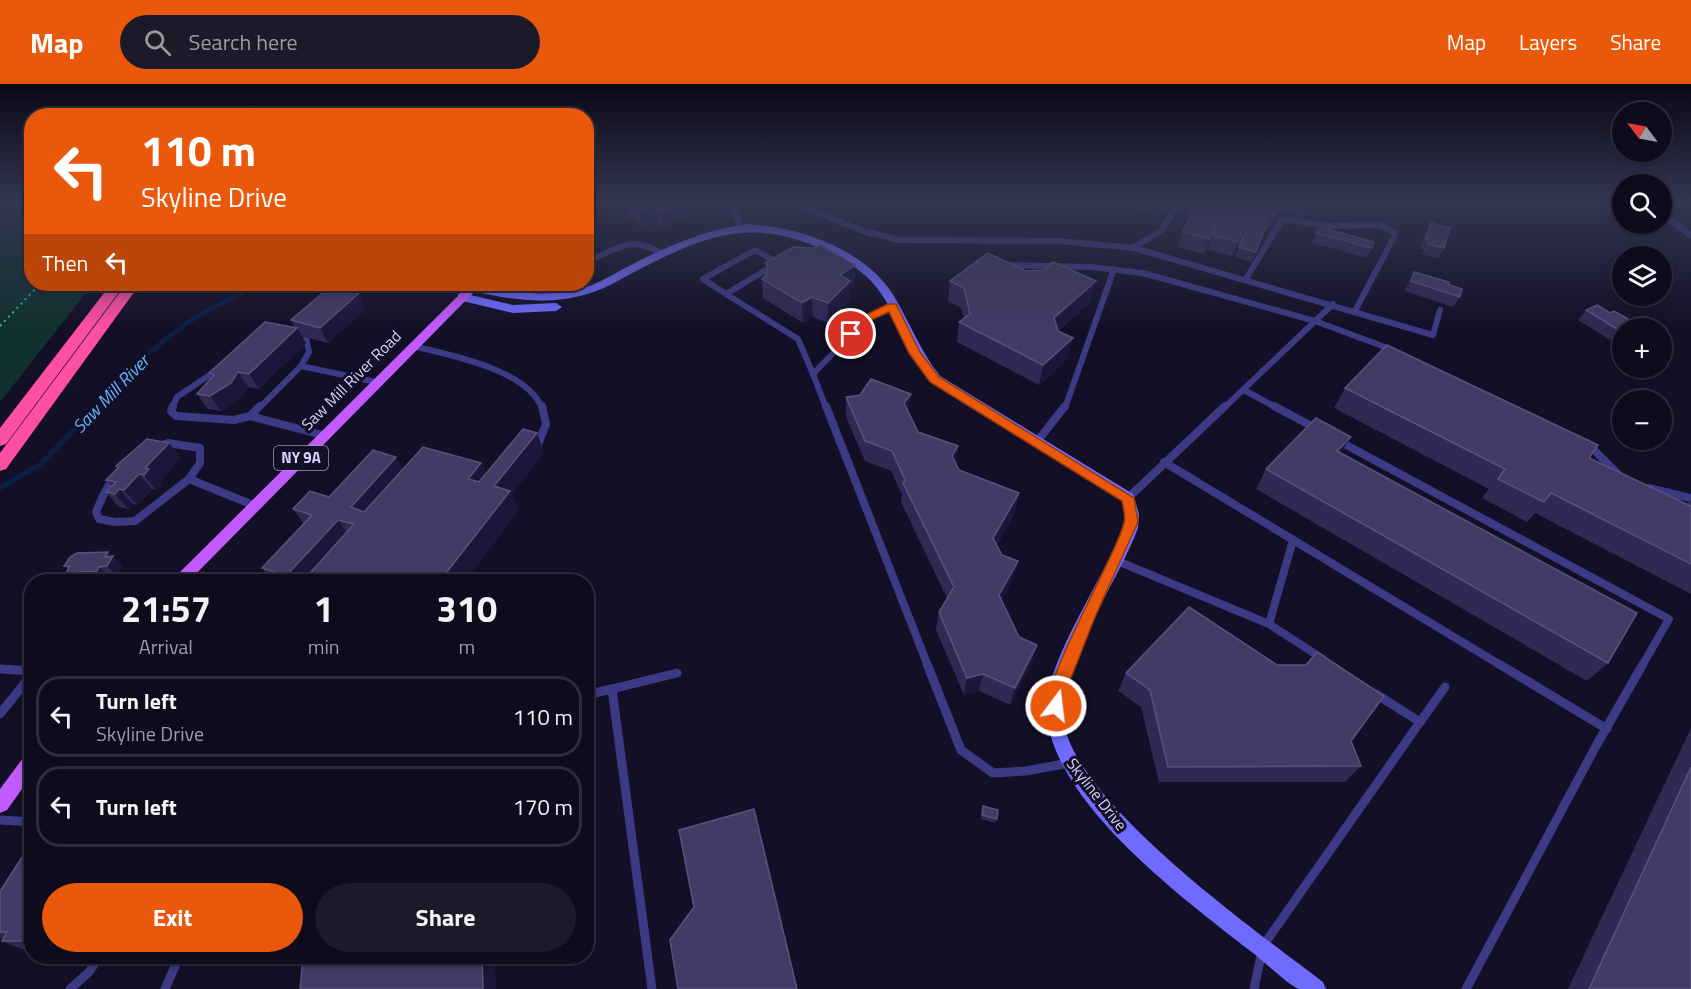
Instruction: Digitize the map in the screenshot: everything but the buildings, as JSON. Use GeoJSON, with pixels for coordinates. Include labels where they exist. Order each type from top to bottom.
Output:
{"type":"FeatureCollection","features":[{"type":"Feature","properties":{"kind":"highway"},"geometry":{"type":"LineString","coordinates":[[0,440],[113,291]]}},
{"type":"Feature","properties":{"kind":"highway"},"geometry":{"type":"LineString","coordinates":[[0,465],[128,291]]}},
{"type":"Feature","properties":{"kind":"main road","name":"Saw Mill River Road"},"geometry":{"type":"LineString","coordinates":[[186,574],[468,291]]}},
{"type":"Feature","properties":{"kind":"main road"},"geometry":{"type":"LineString","coordinates":[[0,804],[24,771]]}},
{"type":"Feature","properties":{"kind":"street"},"geometry":{"type":"LineString","coordinates":[[594,288],[684,244]]}},
{"type":"Feature","properties":{"kind":"street"},"geometry":{"type":"LineString","coordinates":[[817,244],[872,274],[892,306],[915,353],[935,379],[1128,498]]}},
{"type":"Feature","properties":{"kind":"street"},"geometry":{"type":"LineString","coordinates":[[501,291],[536,299],[582,291]]}},
{"type":"Feature","properties":{"kind":"street"},"geometry":{"type":"LineString","coordinates":[[462,297],[513,309],[543,309],[579,301],[591,291]]}},
{"type":"Feature","properties":{"kind":"street","name":"Skyline Drive"},"geometry":{"type":"LineString","coordinates":[[1128,498],[1132,522],[1088,617],[1057,693],[1054,719],[1069,763],[1112,817],[1151,856],[1316,989]]}},
{"type":"Feature","properties":{"kind":"lane"},"geometry":{"type":"LineString","coordinates":[[594,259],[627,244]]}},
{"type":"Feature","properties":{"kind":"lane"},"geometry":{"type":"LineString","coordinates":[[646,244],[662,254]]}},
{"type":"Feature","properties":{"kind":"lane"},"geometry":{"type":"LineString","coordinates":[[1093,244],[1132,248],[1333,304],[1433,335],[1440,310]]}},
{"type":"Feature","properties":{"kind":"lane"},"geometry":{"type":"LineString","coordinates":[[1132,248],[1135,244]]}},
{"type":"Feature","properties":{"kind":"lane"},"geometry":{"type":"LineString","coordinates":[[1246,279],[1267,244]]}},
{"type":"Feature","properties":{"kind":"lane"},"geometry":{"type":"LineString","coordinates":[[1355,311],[1368,292],[1375,269],[1391,244]]}},
{"type":"Feature","properties":{"kind":"lane"},"geometry":{"type":"LineString","coordinates":[[726,294],[778,263],[755,250],[703,279],[726,294],[798,339],[961,750],[993,773],[1026,771],[1069,763]]}},
{"type":"Feature","properties":{"kind":"lane"},"geometry":{"type":"LineString","coordinates":[[994,265],[1114,268],[1143,273],[1315,321],[1405,356]]}},
{"type":"Feature","properties":{"kind":"lane"},"geometry":{"type":"LineString","coordinates":[[1036,443],[1064,409],[1114,268]]}},
{"type":"Feature","properties":{"kind":"lane"},"geometry":{"type":"LineString","coordinates":[[333,299],[347,291]]}},
{"type":"Feature","properties":{"kind":"lane"},"geometry":{"type":"LineString","coordinates":[[1128,498],[1333,304]]}},
{"type":"Feature","properties":{"kind":"lane"},"geometry":{"type":"LineString","coordinates":[[813,374],[867,318],[892,306]]}},
{"type":"Feature","properties":{"kind":"lane"},"geometry":{"type":"LineString","coordinates":[[250,416],[301,366],[310,353],[311,346],[304,332]]}},
{"type":"Feature","properties":{"kind":"lane"},"geometry":{"type":"LineString","coordinates":[[413,346],[489,366],[533,395],[546,416],[546,428],[537,447]]}},
{"type":"Feature","properties":{"kind":"lane"},"geometry":{"type":"LineString","coordinates":[[301,366],[376,382]]}},
{"type":"Feature","properties":{"kind":"lane"},"geometry":{"type":"LineString","coordinates":[[221,367],[177,397],[171,411],[176,416],[234,420],[250,416],[323,435]]}},
{"type":"Feature","properties":{"kind":"lane"},"geometry":{"type":"LineString","coordinates":[[1244,390],[1669,619],[1466,989]]}},
{"type":"Feature","properties":{"kind":"lane"},"geometry":{"type":"LineString","coordinates":[[1583,440],[1594,448],[1617,474],[1628,481]]}},
{"type":"Feature","properties":{"kind":"lane"},"geometry":{"type":"LineString","coordinates":[[168,443],[200,448],[200,463],[189,479],[135,521],[115,522],[99,519],[96,512],[104,489],[136,452],[168,443]]}},
{"type":"Feature","properties":{"kind":"lane"},"geometry":{"type":"LineString","coordinates":[[1164,462],[1607,729]]}},
{"type":"Feature","properties":{"kind":"lane"},"geometry":{"type":"LineString","coordinates":[[189,479],[253,505]]}},
{"type":"Feature","properties":{"kind":"lane"},"geometry":{"type":"LineString","coordinates":[[1643,487],[1691,498]]}},
{"type":"Feature","properties":{"kind":"lane"},"geometry":{"type":"LineString","coordinates":[[1269,624],[1293,540]]}},
{"type":"Feature","properties":{"kind":"lane"},"geometry":{"type":"LineString","coordinates":[[1115,560],[1269,624],[1336,668]]}},
{"type":"Feature","properties":{"kind":"lane"},"geometry":{"type":"LineString","coordinates":[[0,669],[24,671]]}},
{"type":"Feature","properties":{"kind":"lane"},"geometry":{"type":"LineString","coordinates":[[594,693],[677,674]]}},
{"type":"Feature","properties":{"kind":"lane"},"geometry":{"type":"LineString","coordinates":[[0,714],[24,682]]}},
{"type":"Feature","properties":{"kind":"lane"},"geometry":{"type":"LineString","coordinates":[[1364,686],[1420,722]]}},
{"type":"Feature","properties":{"kind":"lane"},"geometry":{"type":"LineString","coordinates":[[1254,989],[1263,946],[1445,687]]}},
{"type":"Feature","properties":{"kind":"lane"},"geometry":{"type":"LineString","coordinates":[[612,689],[652,989]]}},
{"type":"Feature","properties":{"kind":"lane"},"geometry":{"type":"LineString","coordinates":[[0,820],[24,822]]}},
{"type":"Feature","properties":{"kind":"lane"},"geometry":{"type":"LineString","coordinates":[[70,989],[94,964]]}},
{"type":"Feature","properties":{"kind":"lane"},"geometry":{"type":"LineString","coordinates":[[165,989],[176,964]]}},
{"type":"Feature","properties":{"kind":"path"},"geometry":{"type":"LineString","coordinates":[[0,326],[33,291]]}},
{"type":"Feature","properties":{"kind":"green space"},"geometry":{"type":"Polygon","coordinates":[[[0,244],[24,244],[24,291],[87,291],[0,402],[0,244]]]}},
{"type":"Feature","properties":{"kind":"waterway","name":"Saw Mill River"},"geometry":{"type":"LineString","coordinates":[[96,408],[170,335],[199,315],[246,291]]}},
{"type":"Feature","properties":{"kind":"waterway","name":"Saw Mill River"},"geometry":{"type":"LineString","coordinates":[[0,488],[41,464],[97,406]]}},
{"type":"Feature","properties":{"kind":"route"},"geometry":{"type":"LineString","coordinates":[[851,334],[867,318],[892,306],[915,353],[924,368],[935,379],[1128,498],[1132,522],[1088,617],[1057,693],[1056,706]]}}]}
